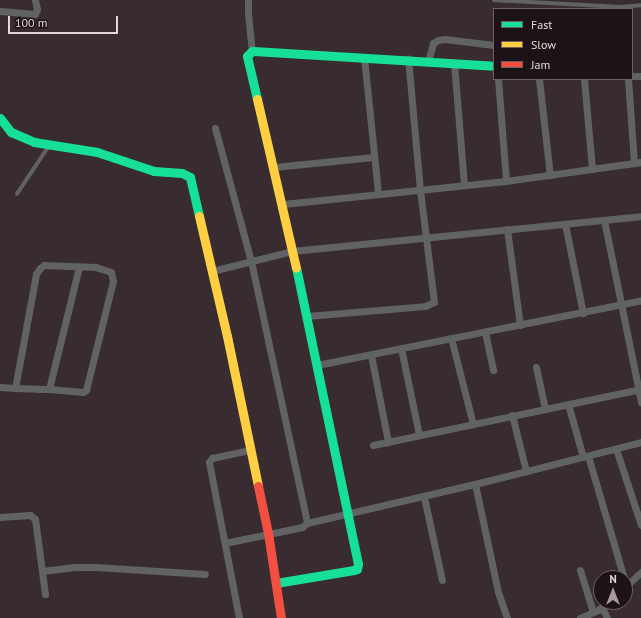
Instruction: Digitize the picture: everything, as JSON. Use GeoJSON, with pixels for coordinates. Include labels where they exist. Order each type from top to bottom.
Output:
{"type":"FeatureCollection","features":[{"type":"Feature","properties":{"kind":"street"},"geometry":{"type":"LineString","coordinates":[[0,11],[35,14],[37,9],[35,0]]}},
{"type":"Feature","properties":{"kind":"street"},"geometry":{"type":"LineString","coordinates":[[248,0],[252,51]]}},
{"type":"Feature","properties":{"kind":"street"},"geometry":{"type":"LineString","coordinates":[[428,61],[433,43],[438,40],[445,39],[493,45]]}},
{"type":"Feature","properties":{"kind":"street"},"geometry":{"type":"LineString","coordinates":[[276,583],[357,569],[358,564],[308,316],[292,251],[284,204],[247,56],[252,51],[493,66]]}},
{"type":"Feature","properties":{"kind":"street"},"geometry":{"type":"LineString","coordinates":[[364,57],[378,193]]}},
{"type":"Feature","properties":{"kind":"street"},"geometry":{"type":"LineString","coordinates":[[308,316],[430,305],[434,302],[420,190],[408,60]]}},
{"type":"Feature","properties":{"kind":"street"},"geometry":{"type":"LineString","coordinates":[[454,63],[464,185]]}},
{"type":"Feature","properties":{"kind":"street"},"geometry":{"type":"LineString","coordinates":[[498,80],[506,180]]}},
{"type":"Feature","properties":{"kind":"street"},"geometry":{"type":"LineString","coordinates":[[539,80],[550,175]]}},
{"type":"Feature","properties":{"kind":"street"},"geometry":{"type":"LineString","coordinates":[[584,80],[592,169]]}},
{"type":"Feature","properties":{"kind":"street"},"geometry":{"type":"LineString","coordinates":[[284,204],[550,175],[637,162],[628,80]]}},
{"type":"Feature","properties":{"kind":"street"},"geometry":{"type":"LineString","coordinates":[[0,118],[11,132],[34,142],[97,152],[154,171],[182,174],[190,177],[212,272],[268,534],[281,618]]}},
{"type":"Feature","properties":{"kind":"street"},"geometry":{"type":"LineString","coordinates":[[215,128],[251,261],[307,523]]}},
{"type":"Feature","properties":{"kind":"street"},"geometry":{"type":"LineString","coordinates":[[274,167],[374,157]]}},
{"type":"Feature","properties":{"kind":"street"},"geometry":{"type":"LineString","coordinates":[[212,272],[292,251],[641,216]]}},
{"type":"Feature","properties":{"kind":"street"},"geometry":{"type":"LineString","coordinates":[[604,220],[640,389],[641,402]]}},
{"type":"Feature","properties":{"kind":"street"},"geometry":{"type":"LineString","coordinates":[[565,224],[583,313]]}},
{"type":"Feature","properties":{"kind":"street"},"geometry":{"type":"LineString","coordinates":[[507,229],[520,325]]}},
{"type":"Feature","properties":{"kind":"street"},"geometry":{"type":"LineString","coordinates":[[0,387],[15,388],[49,389],[83,392],[88,388],[113,276],[111,272],[105,269],[80,267],[44,266],[40,268],[36,274],[15,388]]}},
{"type":"Feature","properties":{"kind":"street"},"geometry":{"type":"LineString","coordinates":[[49,389],[80,267]]}},
{"type":"Feature","properties":{"kind":"street"},"geometry":{"type":"LineString","coordinates":[[317,365],[583,313],[641,300]]}},
{"type":"Feature","properties":{"kind":"street"},"geometry":{"type":"LineString","coordinates":[[485,332],[493,370]]}},
{"type":"Feature","properties":{"kind":"street"},"geometry":{"type":"LineString","coordinates":[[452,338],[473,424]]}},
{"type":"Feature","properties":{"kind":"street"},"geometry":{"type":"LineString","coordinates":[[401,348],[419,435]]}},
{"type":"Feature","properties":{"kind":"street"},"geometry":{"type":"LineString","coordinates":[[371,355],[388,442]]}},
{"type":"Feature","properties":{"kind":"street"},"geometry":{"type":"LineString","coordinates":[[536,367],[545,409]]}},
{"type":"Feature","properties":{"kind":"street"},"geometry":{"type":"LineString","coordinates":[[373,445],[640,389]]}},
{"type":"Feature","properties":{"kind":"street"},"geometry":{"type":"LineString","coordinates":[[568,404],[621,570]]}},
{"type":"Feature","properties":{"kind":"street"},"geometry":{"type":"LineString","coordinates":[[512,416],[526,471]]}},
{"type":"Feature","properties":{"kind":"street"},"geometry":{"type":"LineString","coordinates":[[225,543],[476,484],[641,442]]}},
{"type":"Feature","properties":{"kind":"street"},"geometry":{"type":"LineString","coordinates":[[616,449],[641,525]]}},
{"type":"Feature","properties":{"kind":"street"},"geometry":{"type":"LineString","coordinates":[[238,618],[209,462],[212,458],[250,450]]}},
{"type":"Feature","properties":{"kind":"street"},"geometry":{"type":"LineString","coordinates":[[476,484],[498,592],[507,618]]}},
{"type":"Feature","properties":{"kind":"street"},"geometry":{"type":"LineString","coordinates":[[424,496],[442,580]]}},
{"type":"Feature","properties":{"kind":"street"},"geometry":{"type":"LineString","coordinates":[[0,517],[34,516],[45,594]]}},
{"type":"Feature","properties":{"kind":"street"},"geometry":{"type":"LineString","coordinates":[[42,571],[73,567],[96,567],[205,574]]}},
{"type":"Feature","properties":{"kind":"street"},"geometry":{"type":"LineString","coordinates":[[580,570],[593,612]]}},
{"type":"Feature","properties":{"kind":"street"},"geometry":{"type":"LineString","coordinates":[[580,618],[598,610]]}},
{"type":"Feature","properties":{"kind":"lane"},"geometry":{"type":"LineString","coordinates":[[494,0],[620,7],[641,5]]}},
{"type":"Feature","properties":{"kind":"lane"},"geometry":{"type":"LineString","coordinates":[[17,194],[49,145]]}},
{"type":"Feature","properties":{"kind":"traffic: fast"},"geometry":{"type":"LineString","coordinates":[[257,99],[247,56],[252,51],[493,66]]}},
{"type":"Feature","properties":{"kind":"traffic: fast"},"geometry":{"type":"LineString","coordinates":[[0,118],[11,132],[34,142],[97,152],[154,171],[182,173],[190,177],[199,216]]}},
{"type":"Feature","properties":{"kind":"traffic: fast"},"geometry":{"type":"LineString","coordinates":[[276,583],[354,570],[357,569],[358,564],[296,268]]}},
{"type":"Feature","properties":{"kind":"traffic: slow"},"geometry":{"type":"LineString","coordinates":[[257,99],[296,268]]}},
{"type":"Feature","properties":{"kind":"traffic: slow"},"geometry":{"type":"LineString","coordinates":[[199,216],[227,336],[258,486]]}},
{"type":"Feature","properties":{"kind":"traffic: jam"},"geometry":{"type":"LineString","coordinates":[[258,486],[268,533],[281,618]]}}]}
